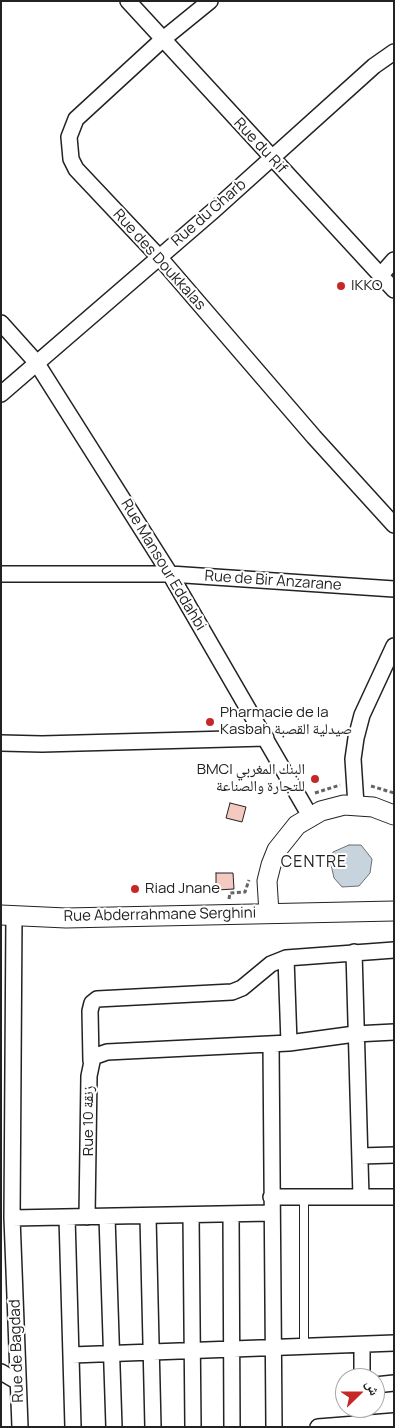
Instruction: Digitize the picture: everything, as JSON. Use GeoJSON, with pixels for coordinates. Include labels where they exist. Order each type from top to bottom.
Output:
{"type":"FeatureCollection","features":[{"type":"Feature","properties":{"kind":"street","name":"Rue du Rif"},"geometry":{"type":"LineString","coordinates":[[128,1],[394,290]]}},
{"type":"Feature","properties":{"kind":"street","name":"Rue des Doukkalas"},"geometry":{"type":"LineString","coordinates":[[210,1],[162,40],[76,119],[69,144],[71,159],[76,169],[159,257],[314,437],[394,525]]}},
{"type":"Feature","properties":{"kind":"street","name":"Rue du Gharb"},"geometry":{"type":"LineString","coordinates":[[1,394],[272,159],[374,66],[394,52]]}},
{"type":"Feature","properties":{"kind":"street"},"geometry":{"type":"LineString","coordinates":[[380,276],[394,260]]}},
{"type":"Feature","properties":{"kind":"street","name":"Rue Mansour Eddahbi"},"geometry":{"type":"LineString","coordinates":[[1,323],[36,362],[170,574],[310,816]]}},
{"type":"Feature","properties":{"kind":"street","name":"Rue de Bir Anzarane"},"geometry":{"type":"LineString","coordinates":[[1,574],[170,574],[394,589]]}},
{"type":"Feature","properties":{"kind":"street"},"geometry":{"type":"LineString","coordinates":[[356,804],[354,759],[356,738],[362,714],[394,646]]}},
{"type":"Feature","properties":{"kind":"street"},"geometry":{"type":"LineString","coordinates":[[1,742],[42,744],[266,738]]}},
{"type":"Feature","properties":{"kind":"street","name":"Rue Abderrahmane Serghini"},"geometry":{"type":"LineString","coordinates":[[8,915],[66,918],[269,913],[267,881],[274,858],[286,837],[310,816],[332,807],[356,804],[373,807],[394,815]]}},
{"type":"Feature","properties":{"kind":"street"},"geometry":{"type":"LineString","coordinates":[[269,913],[394,911]]}},
{"type":"Feature","properties":{"kind":"street","name":"Rue de Bagdad"},"geometry":{"type":"LineString","coordinates":[[8,915],[12,977],[12,1218],[20,1427]]}},
{"type":"Feature","properties":{"kind":"street"},"geometry":{"type":"LineString","coordinates":[[290,1043],[286,958],[394,950]]}},
{"type":"Feature","properties":{"kind":"street"},"geometry":{"type":"LineString","coordinates":[[354,952],[361,1197]]}},
{"type":"Feature","properties":{"kind":"street","name":"Rue 10 زنقة"},"geometry":{"type":"LineString","coordinates":[[87,1217],[90,1032],[93,1001],[106,997],[232,992],[242,988],[271,964],[286,958]]}},
{"type":"Feature","properties":{"kind":"street"},"geometry":{"type":"LineString","coordinates":[[1,993],[12,977]]}},
{"type":"Feature","properties":{"kind":"street"},"geometry":{"type":"LineString","coordinates":[[91,1061],[100,1054],[123,1051],[290,1043],[355,1034],[394,1032]]}},
{"type":"Feature","properties":{"kind":"street"},"geometry":{"type":"LineString","coordinates":[[271,1044],[274,1427]]}},
{"type":"Feature","properties":{"kind":"street"},"geometry":{"type":"LineString","coordinates":[[360,1156],[394,1155]]}},
{"type":"Feature","properties":{"kind":"street"},"geometry":{"type":"LineString","coordinates":[[271,1196],[394,1197]]}},
{"type":"Feature","properties":{"kind":"street"},"geometry":{"type":"LineString","coordinates":[[12,1218],[148,1217],[271,1213]]}},
{"type":"Feature","properties":{"kind":"street"},"geometry":{"type":"LineString","coordinates":[[230,1214],[232,1427]]}},
{"type":"Feature","properties":{"kind":"street"},"geometry":{"type":"LineString","coordinates":[[191,1215],[194,1350],[193,1427]]}},
{"type":"Feature","properties":{"kind":"street"},"geometry":{"type":"LineString","coordinates":[[107,1217],[114,1427]]}},
{"type":"Feature","properties":{"kind":"street"},"geometry":{"type":"LineString","coordinates":[[148,1217],[153,1427]]}},
{"type":"Feature","properties":{"kind":"street"},"geometry":{"type":"LineString","coordinates":[[67,1218],[73,1427]]}},
{"type":"Feature","properties":{"kind":"street"},"geometry":{"type":"LineString","coordinates":[[72,1355],[394,1343]]}},
{"type":"Feature","properties":{"kind":"street"},"geometry":{"type":"LineString","coordinates":[[362,1345],[362,1368]]}},
{"type":"Feature","properties":{"kind":"street"},"geometry":{"type":"LineString","coordinates":[[1,1372],[18,1382]]}},
{"type":"Feature","properties":{"kind":"street"},"geometry":{"type":"LineString","coordinates":[[318,1427],[362,1419],[394,1421]]}},
{"type":"Feature","properties":{"kind":"lane"},"geometry":{"type":"LineString","coordinates":[[304,1197],[304,1345]]}},
{"type":"Feature","properties":{"kind":"shaded area"},"geometry":{"type":"Polygon","coordinates":[[[349,845],[361,845],[372,859],[370,873],[359,886],[342,887],[334,878],[330,860],[333,852],[349,845]]]}},
{"type":"Feature","properties":{"kind":"building"},"geometry":{"type":"Polygon","coordinates":[[[230,803],[246,807],[242,822],[226,818],[230,803]]]}},
{"type":"Feature","properties":{"kind":"building"},"geometry":{"type":"Polygon","coordinates":[[[216,873],[233,873],[234,889],[216,890],[216,873]]]}},
{"type":"Feature","properties":{"kind":"place","name":"IKKO"},"geometry":{"type":"Point","coordinates":[341,286]}},
{"type":"Feature","properties":{"kind":"place","name":"Pharmacie de la Kasbah صيدلية القصبة"},"geometry":{"type":"Point","coordinates":[210,722]}},
{"type":"Feature","properties":{"kind":"place","name":"BMCI البنك المغربي للتجارة والصناعة"},"geometry":{"type":"Point","coordinates":[315,779]}},
{"type":"Feature","properties":{"kind":"place","name":"Riad Jnane"},"geometry":{"type":"Point","coordinates":[135,889]}},
{"type":"Feature","properties":{"kind":"district","name":"CENTRE"},"geometry":{"type":"Point","coordinates":[314,863]}}]}
